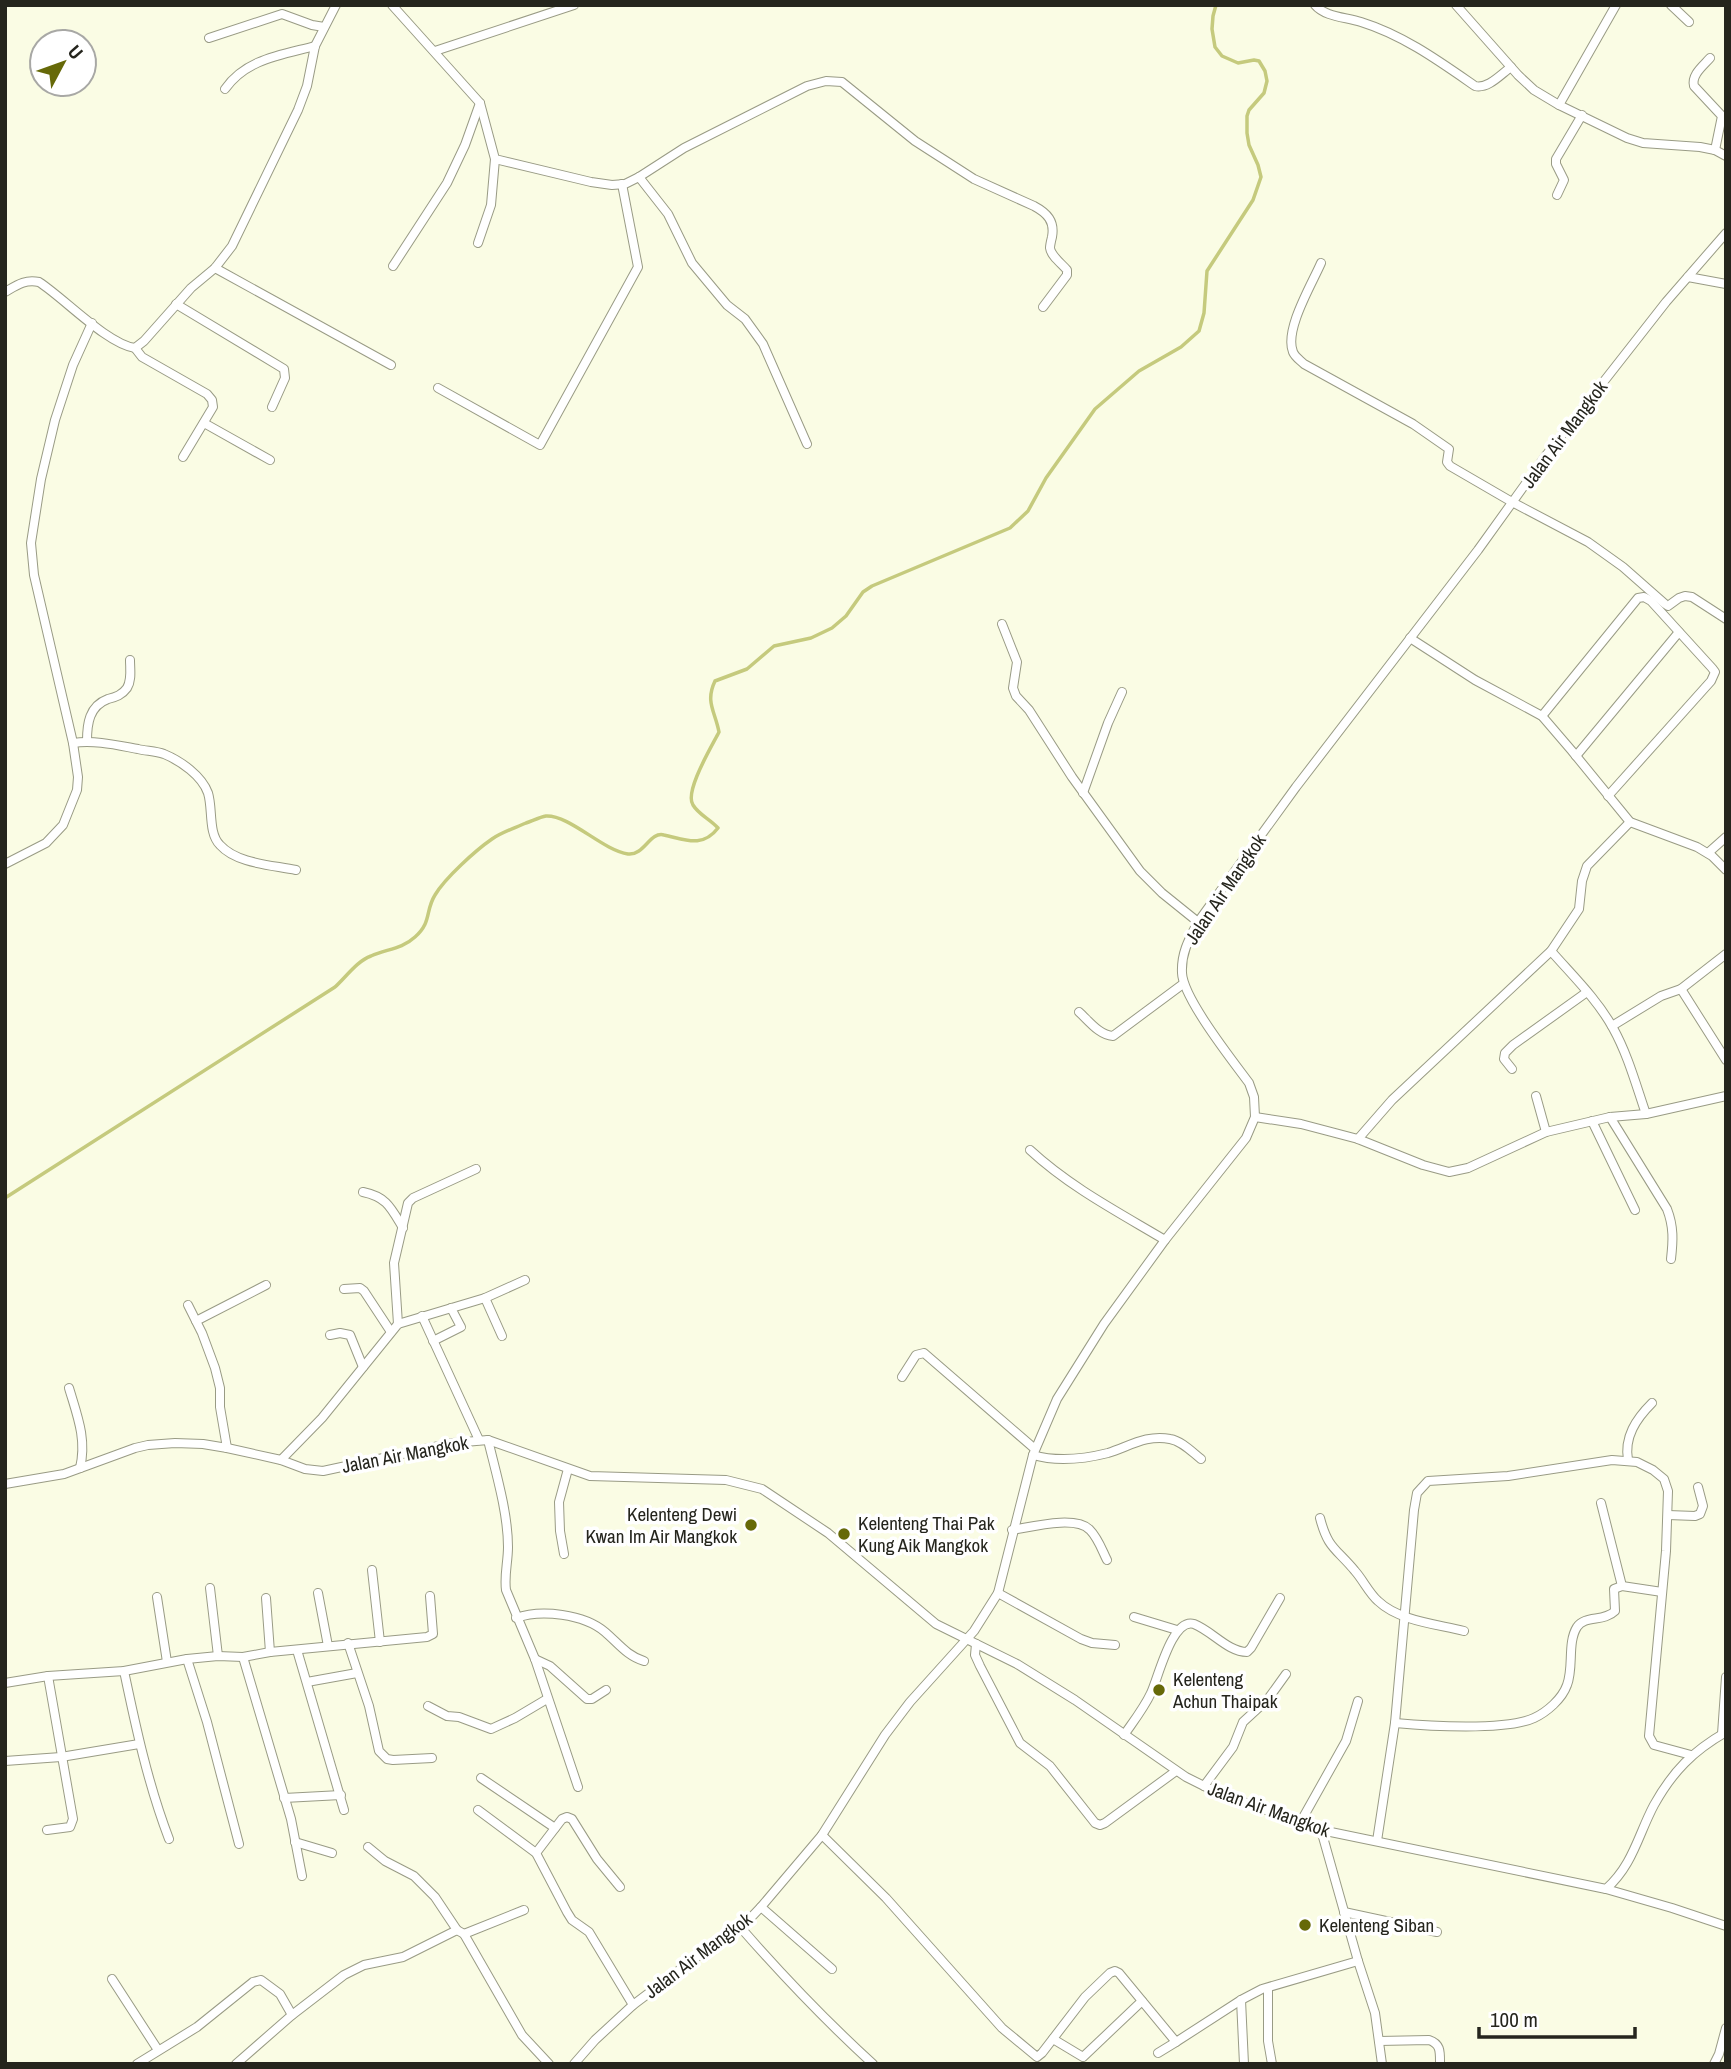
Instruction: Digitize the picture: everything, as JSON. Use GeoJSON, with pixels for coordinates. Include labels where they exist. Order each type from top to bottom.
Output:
{"type":"FeatureCollection","features":[{"type":"Feature","properties":{"kind":"street"},"geometry":{"type":"LineString","coordinates":[[135,348],[176,304],[215,268],[232,246],[298,110],[307,86],[315,46],[336,5]]}},
{"type":"Feature","properties":{"kind":"street"},"geometry":{"type":"LineString","coordinates":[[392,5],[480,103],[495,159],[491,205],[478,243]]}},
{"type":"Feature","properties":{"kind":"street"},"geometry":{"type":"LineString","coordinates":[[435,51],[574,5]]}},
{"type":"Feature","properties":{"kind":"street"},"geometry":{"type":"LineString","coordinates":[[1315,5],[1320,11],[1360,22],[1398,37],[1434,57],[1475,86],[1486,86],[1511,67]]}},
{"type":"Feature","properties":{"kind":"street"},"geometry":{"type":"LineString","coordinates":[[1325,12],[1335,5]]}},
{"type":"Feature","properties":{"kind":"street"},"geometry":{"type":"LineString","coordinates":[[1456,5],[1534,90],[1559,105],[1643,143],[1681,144],[1715,150],[1726,156]]}},
{"type":"Feature","properties":{"kind":"street"},"geometry":{"type":"LineString","coordinates":[[1559,105],[1616,5]]}},
{"type":"Feature","properties":{"kind":"street"},"geometry":{"type":"LineString","coordinates":[[1671,5],[1689,22]]}},
{"type":"Feature","properties":{"kind":"street"},"geometry":{"type":"LineString","coordinates":[[209,38],[282,14],[324,27]]}},
{"type":"Feature","properties":{"kind":"street"},"geometry":{"type":"LineString","coordinates":[[225,89],[234,76],[261,61],[315,46]]}},
{"type":"Feature","properties":{"kind":"street"},"geometry":{"type":"LineString","coordinates":[[1710,58],[1693,80],[1694,86],[1723,116],[1715,150]]}},
{"type":"Feature","properties":{"kind":"street"},"geometry":{"type":"LineString","coordinates":[[495,159],[591,182],[622,184],[639,177],[684,148],[807,86],[826,81],[842,82],[915,141],[974,178],[1043,211],[1051,220],[1053,229],[1051,251],[1067,271],[1065,279],[1043,307]]}},
{"type":"Feature","properties":{"kind":"street"},"geometry":{"type":"LineString","coordinates":[[393,266],[447,183],[465,145],[480,103]]}},
{"type":"Feature","properties":{"kind":"street"},"geometry":{"type":"LineString","coordinates":[[1556,195],[1564,180],[1556,159],[1582,115]]}},
{"type":"Feature","properties":{"kind":"street"},"geometry":{"type":"LineString","coordinates":[[639,177],[668,214],[692,263],[727,305],[745,319],[763,344],[807,443]]}},
{"type":"Feature","properties":{"kind":"street"},"geometry":{"type":"LineString","coordinates":[[438,388],[540,445],[638,267],[622,184]]}},
{"type":"Feature","properties":{"kind":"street","name":"Jalan Air Mangkok"},"geometry":{"type":"LineString","coordinates":[[1184,984],[1182,961],[1185,945],[1198,922],[1546,454],[1688,276],[1726,233]]}},
{"type":"Feature","properties":{"kind":"street"},"geometry":{"type":"LineString","coordinates":[[1321,262],[1294,325],[1291,341],[1293,354],[1304,364],[1445,444],[1450,449],[1447,462],[1450,466],[1588,542],[1623,567],[1668,606],[1679,598],[1692,597],[1726,620]]}},
{"type":"Feature","properties":{"kind":"street"},"geometry":{"type":"LineString","coordinates":[[215,268],[391,365]]}},
{"type":"Feature","properties":{"kind":"street"},"geometry":{"type":"LineString","coordinates":[[1688,276],[1726,284]]}},
{"type":"Feature","properties":{"kind":"street"},"geometry":{"type":"LineString","coordinates":[[5,292],[22,282],[39,282],[92,323],[126,346],[135,348],[142,357],[207,394],[213,407],[183,457]]}},
{"type":"Feature","properties":{"kind":"street"},"geometry":{"type":"LineString","coordinates":[[176,304],[284,369],[285,378],[272,407]]}},
{"type":"Feature","properties":{"kind":"street"},"geometry":{"type":"LineString","coordinates":[[5,864],[46,843],[62,825],[77,790],[73,743],[34,575],[31,543],[41,480],[55,420],[73,365],[92,323]]}},
{"type":"Feature","properties":{"kind":"street"},"geometry":{"type":"LineString","coordinates":[[204,423],[270,460]]}},
{"type":"Feature","properties":{"kind":"street"},"geometry":{"type":"LineString","coordinates":[[1542,716],[1638,598],[1644,597],[1651,601],[1712,668],[1714,677],[1608,796]]}},
{"type":"Feature","properties":{"kind":"street"},"geometry":{"type":"LineString","coordinates":[[1002,624],[1017,662],[1014,692],[1140,871],[1198,922]]}},
{"type":"Feature","properties":{"kind":"street"},"geometry":{"type":"LineString","coordinates":[[1576,756],[1679,632]]}},
{"type":"Feature","properties":{"kind":"street"},"geometry":{"type":"LineString","coordinates":[[1410,638],[1475,680],[1542,716],[1630,822],[1697,846],[1726,870]]}},
{"type":"Feature","properties":{"kind":"street"},"geometry":{"type":"LineString","coordinates":[[87,741],[90,714],[98,705],[117,698],[126,690],[130,680],[130,660]]}},
{"type":"Feature","properties":{"kind":"street"},"geometry":{"type":"LineString","coordinates":[[1083,793],[1122,692]]}},
{"type":"Feature","properties":{"kind":"street"},"geometry":{"type":"LineString","coordinates":[[73,743],[99,742],[164,754],[183,765],[201,781],[208,794],[216,841],[222,847],[229,853],[246,859],[296,870]]}},
{"type":"Feature","properties":{"kind":"street"},"geometry":{"type":"LineString","coordinates":[[1357,1139],[1392,1100],[1551,951],[1579,909],[1582,881],[1587,866],[1630,822]]}},
{"type":"Feature","properties":{"kind":"street"},"geometry":{"type":"LineString","coordinates":[[1708,853],[1726,836]]}},
{"type":"Feature","properties":{"kind":"street"},"geometry":{"type":"LineString","coordinates":[[1551,951],[1612,1026],[1626,1056],[1646,1114]]}},
{"type":"Feature","properties":{"kind":"street"},"geometry":{"type":"LineString","coordinates":[[1612,1026],[1661,996],[1681,989],[1726,954]]}},
{"type":"Feature","properties":{"kind":"street"},"geometry":{"type":"LineString","coordinates":[[1079,1012],[1099,1031],[1113,1036],[1184,984],[1249,1083],[1254,1097],[1255,1117],[1301,1124],[1357,1139],[1423,1165],[1449,1171],[1468,1168],[1546,1132],[1610,1117],[1646,1114],[1726,1096]]}},
{"type":"Feature","properties":{"kind":"street"},"geometry":{"type":"LineString","coordinates":[[1681,989],[1726,1060]]}},
{"type":"Feature","properties":{"kind":"street"},"geometry":{"type":"LineString","coordinates":[[1513,1069],[1504,1059],[1505,1053],[1587,992]]}},
{"type":"Feature","properties":{"kind":"street"},"geometry":{"type":"LineString","coordinates":[[1536,1096],[1546,1132]]}},
{"type":"Feature","properties":{"kind":"street","name":"Jalan Air Mangkok"},"geometry":{"type":"LineString","coordinates":[[574,2064],[633,2004],[741,1928],[761,1907],[822,1835],[910,1702],[967,1640],[998,1593],[1034,1452],[1057,1399],[1104,1324],[1165,1240],[1246,1138],[1255,1117]]}},
{"type":"Feature","properties":{"kind":"street"},"geometry":{"type":"LineString","coordinates":[[1610,1117],[1667,1209],[1673,1223],[1671,1259]]}},
{"type":"Feature","properties":{"kind":"street"},"geometry":{"type":"LineString","coordinates":[[1592,1121],[1635,1210]]}},
{"type":"Feature","properties":{"kind":"street"},"geometry":{"type":"LineString","coordinates":[[1030,1150],[1050,1168],[1092,1197],[1165,1240]]}},
{"type":"Feature","properties":{"kind":"street"},"geometry":{"type":"LineString","coordinates":[[397,1324],[394,1263],[405,1210],[413,1198],[476,1169]]}},
{"type":"Feature","properties":{"kind":"street"},"geometry":{"type":"LineString","coordinates":[[363,1192],[383,1199],[403,1227]]}},
{"type":"Feature","properties":{"kind":"street"},"geometry":{"type":"LineString","coordinates":[[281,1460],[322,1418],[397,1324],[485,1298],[525,1280]]}},
{"type":"Feature","properties":{"kind":"street"},"geometry":{"type":"LineString","coordinates":[[196,1321],[266,1285]]}},
{"type":"Feature","properties":{"kind":"street"},"geometry":{"type":"LineString","coordinates":[[344,1289],[360,1288],[364,1291],[391,1332]]}},
{"type":"Feature","properties":{"kind":"street"},"geometry":{"type":"LineString","coordinates":[[485,1298],[502,1336]]}},
{"type":"Feature","properties":{"kind":"street"},"geometry":{"type":"LineString","coordinates":[[188,1305],[215,1368],[227,1448]]}},
{"type":"Feature","properties":{"kind":"street"},"geometry":{"type":"LineString","coordinates":[[433,1341],[461,1327],[451,1308]]}},
{"type":"Feature","properties":{"kind":"street"},"geometry":{"type":"LineString","coordinates":[[422,1317],[484,1440],[506,1525],[506,1590],[535,1659],[578,1787]]}},
{"type":"Feature","properties":{"kind":"street"},"geometry":{"type":"LineString","coordinates":[[330,1335],[350,1335],[363,1367]]}},
{"type":"Feature","properties":{"kind":"street"},"geometry":{"type":"LineString","coordinates":[[902,1377],[916,1356],[924,1353],[1034,1452],[1048,1460],[1109,1453],[1132,1443],[1157,1438],[1181,1443],[1201,1459]]}},
{"type":"Feature","properties":{"kind":"street"},"geometry":{"type":"LineString","coordinates":[[69,1388],[84,1441],[80,1468]]}},
{"type":"Feature","properties":{"kind":"street"},"geometry":{"type":"LineString","coordinates":[[1628,1460],[1629,1435],[1642,1413],[1652,1403]]}},
{"type":"Feature","properties":{"kind":"street","name":"Jalan Air Mangkok"},"geometry":{"type":"LineString","coordinates":[[5,1483],[49,1478],[148,1445],[203,1444],[323,1471],[453,1443],[484,1440],[590,1476],[726,1480],[762,1489],[828,1533],[936,1624],[1017,1664],[1204,1786],[1321,1830],[1606,1889],[1726,1926]]}},
{"type":"Feature","properties":{"kind":"street"},"geometry":{"type":"LineString","coordinates":[[1377,1842],[1395,1723],[1415,1502],[1417,1493],[1428,1481],[1508,1476],[1612,1460],[1628,1460],[1653,1470],[1664,1479],[1668,1491],[1668,1515],[1649,1736],[1654,1745],[1691,1755]]}},
{"type":"Feature","properties":{"kind":"street"},"geometry":{"type":"LineString","coordinates":[[564,1554],[559,1502],[568,1469]]}},
{"type":"Feature","properties":{"kind":"street"},"geometry":{"type":"LineString","coordinates":[[1668,1515],[1700,1514],[1703,1506],[1698,1487]]}},
{"type":"Feature","properties":{"kind":"street"},"geometry":{"type":"LineString","coordinates":[[1601,1503],[1622,1586]]}},
{"type":"Feature","properties":{"kind":"street"},"geometry":{"type":"LineString","coordinates":[[1320,1518],[1325,1538],[1331,1547],[1355,1571],[1376,1600],[1405,1616],[1464,1631]]}},
{"type":"Feature","properties":{"kind":"street"},"geometry":{"type":"LineString","coordinates":[[1013,1530],[1058,1523],[1078,1523],[1090,1530],[1107,1560]]}},
{"type":"Feature","properties":{"kind":"street"},"geometry":{"type":"LineString","coordinates":[[372,1570],[380,1642]]}},
{"type":"Feature","properties":{"kind":"street"},"geometry":{"type":"LineString","coordinates":[[1395,1723],[1427,1727],[1509,1725],[1535,1718],[1549,1709],[1567,1685],[1573,1636],[1577,1626],[1584,1621],[1606,1618],[1615,1611],[1614,1589],[1617,1586],[1662,1592]]}},
{"type":"Feature","properties":{"kind":"street"},"geometry":{"type":"LineString","coordinates":[[210,1588],[218,1656]]}},
{"type":"Feature","properties":{"kind":"street"},"geometry":{"type":"LineString","coordinates":[[318,1593],[328,1646]]}},
{"type":"Feature","properties":{"kind":"street"},"geometry":{"type":"LineString","coordinates":[[998,1593],[1081,1639],[1115,1645]]}},
{"type":"Feature","properties":{"kind":"street"},"geometry":{"type":"LineString","coordinates":[[5,1683],[48,1676],[124,1671],[187,1659],[243,1657],[348,1643],[427,1637],[433,1634],[430,1596]]}},
{"type":"Feature","properties":{"kind":"street"},"geometry":{"type":"LineString","coordinates":[[157,1597],[167,1662]]}},
{"type":"Feature","properties":{"kind":"street"},"geometry":{"type":"LineString","coordinates":[[266,1598],[270,1652]]}},
{"type":"Feature","properties":{"kind":"street"},"geometry":{"type":"LineString","coordinates":[[1124,1735],[1150,1695],[1164,1658],[1182,1625],[1193,1624],[1237,1650],[1247,1652],[1280,1598]]}},
{"type":"Feature","properties":{"kind":"street"},"geometry":{"type":"LineString","coordinates":[[516,1618],[528,1613],[548,1613],[584,1621],[597,1626],[627,1652],[644,1661]]}},
{"type":"Feature","properties":{"kind":"street"},"geometry":{"type":"LineString","coordinates":[[1134,1617],[1177,1630]]}},
{"type":"Feature","properties":{"kind":"street"},"geometry":{"type":"LineString","coordinates":[[348,1643],[369,1706],[379,1751],[387,1759],[393,1760],[432,1758]]}},
{"type":"Feature","properties":{"kind":"street"},"geometry":{"type":"LineString","coordinates":[[976,1644],[975,1655],[1020,1743],[1050,1766],[1095,1823],[1105,1823],[1176,1770]]}},
{"type":"Feature","properties":{"kind":"street"},"geometry":{"type":"LineString","coordinates":[[297,1650],[344,1810]]}},
{"type":"Feature","properties":{"kind":"street"},"geometry":{"type":"LineString","coordinates":[[243,1657],[291,1819],[302,1876]]}},
{"type":"Feature","properties":{"kind":"street"},"geometry":{"type":"LineString","coordinates":[[187,1659],[239,1844]]}},
{"type":"Feature","properties":{"kind":"street"},"geometry":{"type":"LineString","coordinates":[[535,1659],[550,1665],[587,1699],[592,1699],[606,1690]]}},
{"type":"Feature","properties":{"kind":"street"},"geometry":{"type":"LineString","coordinates":[[124,1671],[155,1804],[169,1839]]}},
{"type":"Feature","properties":{"kind":"street"},"geometry":{"type":"LineString","coordinates":[[307,1682],[357,1673]]}},
{"type":"Feature","properties":{"kind":"street"},"geometry":{"type":"LineString","coordinates":[[1204,1786],[1234,1747],[1243,1722],[1268,1699],[1286,1674]]}},
{"type":"Feature","properties":{"kind":"street"},"geometry":{"type":"LineString","coordinates":[[47,1830],[70,1827],[73,1819],[48,1676]]}},
{"type":"Feature","properties":{"kind":"street"},"geometry":{"type":"LineString","coordinates":[[1606,1889],[1627,1867],[1654,1805],[1673,1775],[1691,1755],[1724,1733],[1726,1677]]}},
{"type":"Feature","properties":{"kind":"street"},"geometry":{"type":"LineString","coordinates":[[428,1706],[447,1716],[459,1717],[491,1729],[547,1699]]}},
{"type":"Feature","properties":{"kind":"street"},"geometry":{"type":"LineString","coordinates":[[1300,1823],[1346,1741],[1358,1701]]}},
{"type":"Feature","properties":{"kind":"street"},"geometry":{"type":"LineString","coordinates":[[5,1761],[139,1744]]}},
{"type":"Feature","properties":{"kind":"street"},"geometry":{"type":"LineString","coordinates":[[481,1778],[555,1828]]}},
{"type":"Feature","properties":{"kind":"street"},"geometry":{"type":"LineString","coordinates":[[284,1798],[341,1795]]}},
{"type":"Feature","properties":{"kind":"street"},"geometry":{"type":"LineString","coordinates":[[478,1810],[536,1853],[572,1920],[589,1932],[633,2004]]}},
{"type":"Feature","properties":{"kind":"street"},"geometry":{"type":"LineString","coordinates":[[536,1853],[562,1819],[572,1819],[597,1859],[620,1888]]}},
{"type":"Feature","properties":{"kind":"street"},"geometry":{"type":"LineString","coordinates":[[1321,1830],[1375,2012],[1382,2064]]}},
{"type":"Feature","properties":{"kind":"street"},"geometry":{"type":"LineString","coordinates":[[822,1835],[886,1898],[1002,2028],[1031,2054],[1037,2057],[1042,2053],[1085,1997],[1115,1971],[1176,2042]]}},
{"type":"Feature","properties":{"kind":"street"},"geometry":{"type":"LineString","coordinates":[[295,1842],[332,1853]]}},
{"type":"Feature","properties":{"kind":"street"},"geometry":{"type":"LineString","coordinates":[[368,1847],[385,1861],[414,1876],[435,1898],[461,1932],[522,2035],[549,2064]]}},
{"type":"Feature","properties":{"kind":"street"},"geometry":{"type":"LineString","coordinates":[[761,1907],[832,1969]]}},
{"type":"Feature","properties":{"kind":"street"},"geometry":{"type":"LineString","coordinates":[[236,2064],[292,2015],[345,1975],[364,1965],[403,1957],[461,1932],[524,1910]]}},
{"type":"Feature","properties":{"kind":"street"},"geometry":{"type":"LineString","coordinates":[[1344,1912],[1437,1932]]}},
{"type":"Feature","properties":{"kind":"street"},"geometry":{"type":"LineString","coordinates":[[741,1928],[828,2023],[873,2064]]}},
{"type":"Feature","properties":{"kind":"street"},"geometry":{"type":"LineString","coordinates":[[1158,2053],[1241,2000],[1268,1988],[1358,1961]]}},
{"type":"Feature","properties":{"kind":"street"},"geometry":{"type":"LineString","coordinates":[[113,1979],[158,2050]]}},
{"type":"Feature","properties":{"kind":"street"},"geometry":{"type":"LineString","coordinates":[[137,2064],[197,2027],[253,1982],[261,1980],[280,1994],[292,2015]]}},
{"type":"Feature","properties":{"kind":"street"},"geometry":{"type":"LineString","coordinates":[[1268,1988],[1268,2041],[1272,2064]]}},
{"type":"Feature","properties":{"kind":"street"},"geometry":{"type":"LineString","coordinates":[[1241,2000],[1244,2064]]}},
{"type":"Feature","properties":{"kind":"street"},"geometry":{"type":"LineString","coordinates":[[1053,2039],[1083,2057],[1142,2001]]}},
{"type":"Feature","properties":{"kind":"street"},"geometry":{"type":"LineString","coordinates":[[1714,2064],[1726,2028]]}},
{"type":"Feature","properties":{"kind":"street"},"geometry":{"type":"LineString","coordinates":[[1379,2041],[1436,2042],[1440,2047],[1440,2064]]}},
{"type":"Feature","properties":{"kind":"street"},"geometry":{"type":"LineString","coordinates":[[1719,2054],[1722,2064]]}},
{"type":"Feature","properties":{"kind":"waterway"},"geometry":{"type":"LineString","coordinates":[[5,1198],[335,987],[366,958],[410,941],[424,926],[432,901],[440,888],[461,865],[500,834],[541,817],[555,817],[628,854],[634,854],[659,835],[692,841],[706,839],[712,834],[718,828],[695,808],[691,799],[695,780],[719,732],[711,701],[715,681],[747,669],[774,646],[811,638],[832,628],[846,616],[863,592],[872,586],[1010,528],[1028,511],[1046,478],[1095,409],[1139,371],[1181,347],[1199,331],[1204,313],[1207,271],[1253,200],[1261,177],[1249,145],[1247,116],[1264,93],[1267,81],[1259,61],[1238,63],[1222,56],[1215,47],[1212,29],[1216,5]]}},
{"type":"Feature","properties":{"kind":"place","name":"Kelenteng Dewi Kwan Im Air Mangkok"},"geometry":{"type":"Point","coordinates":[751,1525]}},
{"type":"Feature","properties":{"kind":"place","name":"Kelenteng Thai Pak Kung Aik Mangkok"},"geometry":{"type":"Point","coordinates":[844,1534]}},
{"type":"Feature","properties":{"kind":"place","name":"Kelenteng Achun Thaipak"},"geometry":{"type":"Point","coordinates":[1159,1690]}},
{"type":"Feature","properties":{"kind":"place","name":"Kelenteng Siban"},"geometry":{"type":"Point","coordinates":[1305,1925]}}]}
